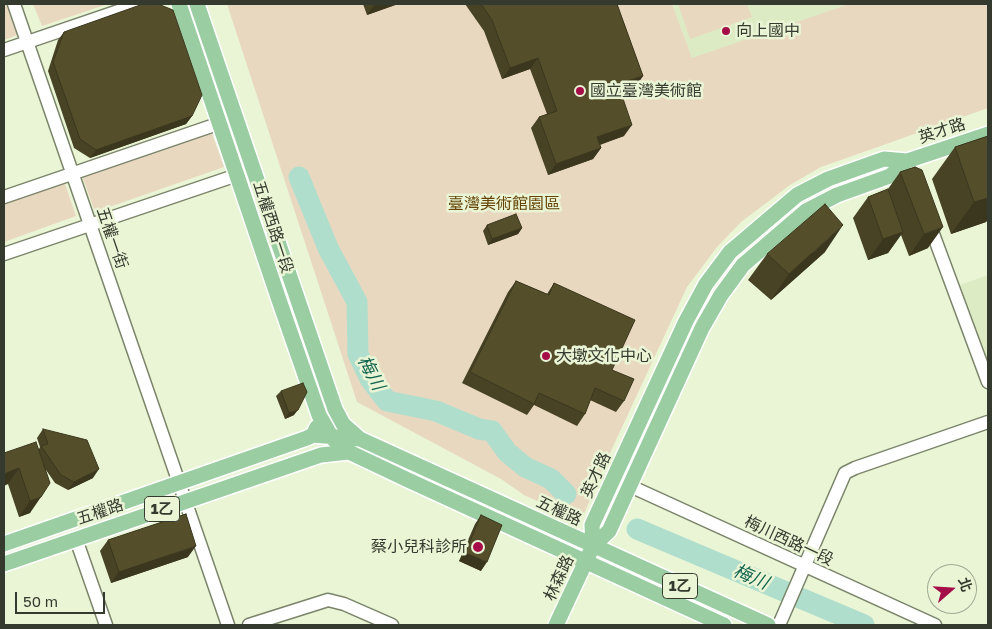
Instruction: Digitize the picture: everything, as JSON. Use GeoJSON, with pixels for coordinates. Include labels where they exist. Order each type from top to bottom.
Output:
{"type":"FeatureCollection","features":[{"type":"Feature","properties":{"kind":"main road","name":"五權西路一段"},"geometry":{"type":"LineString","coordinates":[[178,4],[321,419],[332,438]]}},
{"type":"Feature","properties":{"kind":"main road","name":"五權西路一段"},"geometry":{"type":"LineString","coordinates":[[197,4],[252,170],[338,417],[360,439]]}},
{"type":"Feature","properties":{"kind":"main road","name":"英才路"},"geometry":{"type":"LineString","coordinates":[[593,546],[609,531],[702,328],[721,295],[743,265],[806,211],[837,195],[890,176],[907,161],[988,134]]}},
{"type":"Feature","properties":{"kind":"main road","name":"英才路"},"geometry":{"type":"LineString","coordinates":[[593,546],[592,525],[686,321],[706,284],[730,252],[798,195],[828,179],[884,159],[907,161]]}},
{"type":"Feature","properties":{"kind":"main road"},"geometry":{"type":"LineString","coordinates":[[320,455],[332,438],[338,417]]}},
{"type":"Feature","properties":{"kind":"main road"},"geometry":{"type":"LineString","coordinates":[[313,435],[321,419]]}},
{"type":"Feature","properties":{"kind":"main road","name":"五權路"},"geometry":{"type":"LineString","coordinates":[[4,544],[313,435],[360,439],[768,625]]}},
{"type":"Feature","properties":{"kind":"main road","name":"1乙"},"geometry":{"type":"LineString","coordinates":[[332,438],[349,452],[724,625]]}},
{"type":"Feature","properties":{"kind":"main road","name":"五權路"},"geometry":{"type":"LineString","coordinates":[[4,564],[320,455],[349,452]]}},
{"type":"Feature","properties":{"kind":"main road","name":"林森路"},"geometry":{"type":"LineString","coordinates":[[556,625],[593,546]]}},
{"type":"Feature","properties":{"kind":"street","name":"五權一街"},"geometry":{"type":"LineString","coordinates":[[14,4],[228,625]]}},
{"type":"Feature","properties":{"kind":"street"},"geometry":{"type":"LineString","coordinates":[[4,50],[139,4]]}},
{"type":"Feature","properties":{"kind":"street"},"geometry":{"type":"LineString","coordinates":[[4,197],[235,118]]}},
{"type":"Feature","properties":{"kind":"street"},"geometry":{"type":"LineString","coordinates":[[907,161],[913,177]]}},
{"type":"Feature","properties":{"kind":"street"},"geometry":{"type":"LineString","coordinates":[[4,254],[252,170]]}},
{"type":"Feature","properties":{"kind":"street"},"geometry":{"type":"LineString","coordinates":[[924,208],[988,382]]}},
{"type":"Feature","properties":{"kind":"street"},"geometry":{"type":"LineString","coordinates":[[779,625],[845,473],[988,422]]}},
{"type":"Feature","properties":{"kind":"street","name":"梅川西路一段"},"geometry":{"type":"LineString","coordinates":[[630,486],[935,625]]}},
{"type":"Feature","properties":{"kind":"street"},"geometry":{"type":"LineString","coordinates":[[76,539],[106,625]]}},
{"type":"Feature","properties":{"kind":"street"},"geometry":{"type":"LineString","coordinates":[[249,625],[328,600],[336,601],[392,625]]}},
{"type":"Feature","properties":{"kind":"shaded area","name":"向上國中"},"geometry":{"type":"Polygon","coordinates":[[[672,4],[849,4],[692,59],[672,4]]]}},
{"type":"Feature","properties":{"kind":"shaded area"},"geometry":{"type":"Polygon","coordinates":[[[988,275],[988,368],[960,285],[988,275]]]}},
{"type":"Feature","properties":{"kind":"green space"},"geometry":{"type":"Polygon","coordinates":[[[4,4],[6,4],[17,35],[4,40],[4,4]]]}},
{"type":"Feature","properties":{"kind":"green space"},"geometry":{"type":"Polygon","coordinates":[[[33,4],[108,4],[42,26],[33,4]]]}},
{"type":"Feature","properties":{"kind":"green space","name":"臺灣美術館園區"},"geometry":{"type":"Polygon","coordinates":[[[227,4],[672,4],[692,58],[849,4],[988,4],[988,108],[821,167],[790,185],[741,222],[717,247],[687,287],[610,453],[584,514],[573,518],[524,495],[501,479],[357,402],[227,4]]]}},
{"type":"Feature","properties":{"kind":"green space"},"geometry":{"type":"Polygon","coordinates":[[[678,4],[747,4],[752,17],[690,39],[678,4]]]}},
{"type":"Feature","properties":{"kind":"green space"},"geometry":{"type":"Polygon","coordinates":[[[210,128],[224,167],[95,212],[81,173],[210,128]]]}},
{"type":"Feature","properties":{"kind":"green space"},"geometry":{"type":"Polygon","coordinates":[[[64,181],[76,216],[4,242],[4,202],[64,181]]]}},
{"type":"Feature","properties":{"kind":"building"},"geometry":{"type":"Polygon","coordinates":[[[143,4],[158,4],[173,10],[202,95],[192,116],[96,150],[80,139],[53,62],[64,32],[143,4]]]}},
{"type":"Feature","properties":{"kind":"building","name":"國立臺灣美術館"},"geometry":{"type":"Polygon","coordinates":[[[481,4],[617,4],[643,76],[618,84],[632,125],[597,137],[601,148],[556,164],[539,117],[557,111],[538,58],[510,68],[492,20],[481,4]]]}},
{"type":"Feature","properties":{"kind":"building"},"geometry":{"type":"Polygon","coordinates":[[[988,136],[988,198],[974,202],[955,147],[988,136]]]}},
{"type":"Feature","properties":{"kind":"building"},"geometry":{"type":"Polygon","coordinates":[[[915,167],[922,170],[943,227],[924,234],[900,172],[915,167]]]}},
{"type":"Feature","properties":{"kind":"building"},"geometry":{"type":"Polygon","coordinates":[[[888,189],[903,232],[883,239],[868,197],[888,189]]]}},
{"type":"Feature","properties":{"kind":"building"},"geometry":{"type":"Polygon","coordinates":[[[825,204],[843,225],[789,274],[767,254],[825,204]]]}},
{"type":"Feature","properties":{"kind":"building"},"geometry":{"type":"Polygon","coordinates":[[[516,214],[522,228],[492,239],[487,225],[516,214]]]}},
{"type":"Feature","properties":{"kind":"building","name":"大墩文化中心"},"geometry":{"type":"Polygon","coordinates":[[[516,281],[549,295],[554,283],[635,320],[612,370],[634,379],[624,401],[595,388],[585,414],[539,393],[534,404],[470,372],[516,281]]]}},
{"type":"Feature","properties":{"kind":"building"},"geometry":{"type":"Polygon","coordinates":[[[303,383],[307,392],[298,410],[289,413],[281,391],[303,383]]]}},
{"type":"Feature","properties":{"kind":"building"},"geometry":{"type":"Polygon","coordinates":[[[43,429],[87,440],[99,469],[74,482],[61,475],[41,446],[48,444],[43,429]]]}},
{"type":"Feature","properties":{"kind":"building"},"geometry":{"type":"Polygon","coordinates":[[[36,442],[50,483],[41,497],[30,501],[19,468],[4,474],[4,453],[36,442]]]}},
{"type":"Feature","properties":{"kind":"building"},"geometry":{"type":"Polygon","coordinates":[[[186,514],[196,546],[119,572],[108,540],[186,514]]]}},
{"type":"Feature","properties":{"kind":"building","name":"蔡小兒科診所"},"geometry":{"type":"Polygon","coordinates":[[[481,515],[502,525],[487,562],[465,553],[481,515]]]}},
{"type":"Feature","properties":{"kind":"waterway","name":"梅川"},"geometry":{"type":"LineString","coordinates":[[299,177],[328,248],[357,302],[358,354],[370,379],[387,401],[436,411],[479,429],[492,431],[507,452],[525,467],[551,479],[566,494]]}},
{"type":"Feature","properties":{"kind":"waterway","name":"梅川"},"geometry":{"type":"LineString","coordinates":[[637,529],[864,625]]}},
{"type":"Feature","properties":{"kind":"place","name":"向上國中"},"geometry":{"type":"Point","coordinates":[726,31]}},
{"type":"Feature","properties":{"kind":"place","name":"國立臺灣美術館"},"geometry":{"type":"Point","coordinates":[580,91]}},
{"type":"Feature","properties":{"kind":"place","name":"大墩文化中心"},"geometry":{"type":"Point","coordinates":[546,356]}},
{"type":"Feature","properties":{"kind":"place","name":"蔡小兒科診所"},"geometry":{"type":"Point","coordinates":[478,547]}}]}
